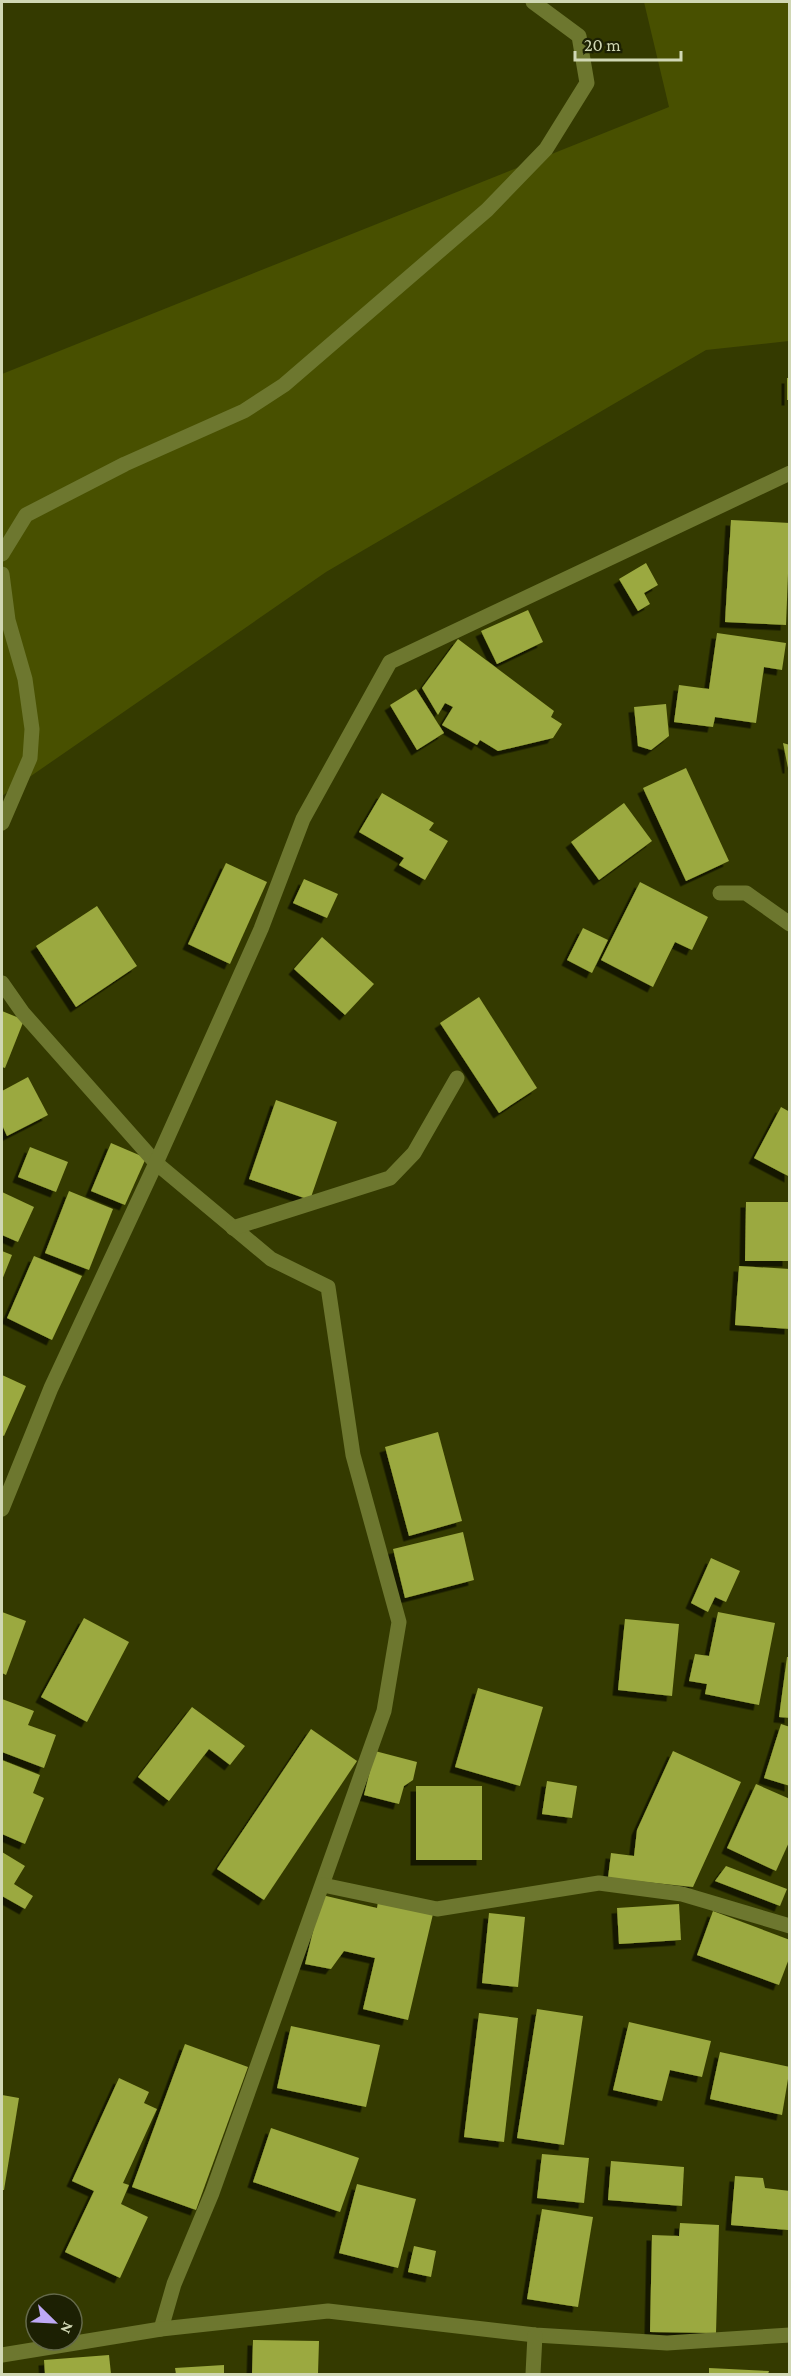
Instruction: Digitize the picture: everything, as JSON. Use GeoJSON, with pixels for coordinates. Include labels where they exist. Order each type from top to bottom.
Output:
{"type":"FeatureCollection","features":[{"type":"Feature","properties":{"kind":"street"},"geometry":{"type":"LineString","coordinates":[[2,554],[26,515],[125,464],[244,411],[284,386],[487,210],[546,149],[587,82],[579,36],[533,2]]}},
{"type":"Feature","properties":{"kind":"street"},"geometry":{"type":"LineString","coordinates":[[2,1509],[51,1388],[156,1163],[261,929],[303,819],[390,662],[789,474]]}},
{"type":"Feature","properties":{"kind":"street"},"geometry":{"type":"LineString","coordinates":[[2,574],[8,620],[25,679],[32,729],[30,758],[2,823]]}},
{"type":"Feature","properties":{"kind":"street"},"geometry":{"type":"LineString","coordinates":[[720,893],[746,893],[789,924]]}},
{"type":"Feature","properties":{"kind":"street"},"geometry":{"type":"LineString","coordinates":[[2,983],[23,1013],[156,1163],[270,1259],[328,1287],[353,1455],[399,1622],[384,1711],[324,1885],[212,2193],[174,2284],[161,2329]]}},
{"type":"Feature","properties":{"kind":"street"},"geometry":{"type":"LineString","coordinates":[[233,1228],[390,1178],[414,1153],[457,1078]]}},
{"type":"Feature","properties":{"kind":"street"},"geometry":{"type":"LineString","coordinates":[[324,1885],[437,1909],[599,1883],[682,1894],[789,1926]]}},
{"type":"Feature","properties":{"kind":"street"},"geometry":{"type":"LineString","coordinates":[[2,2355],[161,2329],[328,2311],[535,2335],[666,2343],[789,2335]]}},
{"type":"Feature","properties":{"kind":"street"},"geometry":{"type":"LineString","coordinates":[[533,2374],[535,2335]]}},
{"type":"Feature","properties":{"kind":"green space"},"geometry":{"type":"Polygon","coordinates":[[[644,2],[789,2],[789,341],[706,350],[326,572],[2,796],[2,374],[669,107],[644,2]]]}},
{"type":"Feature","properties":{"kind":"building"},"geometry":{"type":"Polygon","coordinates":[[[787,378],[790,378],[790,400],[787,400],[787,378]]]}},
{"type":"Feature","properties":{"kind":"building"},"geometry":{"type":"Polygon","coordinates":[[[731,520],[790,523],[786,625],[725,622],[731,520]]]}},
{"type":"Feature","properties":{"kind":"building"},"geometry":{"type":"Polygon","coordinates":[[[646,563],[658,585],[644,593],[650,604],[638,611],[619,579],[646,563]]]}},
{"type":"Feature","properties":{"kind":"building"},"geometry":{"type":"Polygon","coordinates":[[[528,610],[543,642],[497,664],[481,631],[528,610]]]}},
{"type":"Feature","properties":{"kind":"building"},"geometry":{"type":"Polygon","coordinates":[[[717,633],[786,643],[782,670],[764,667],[756,723],[715,717],[713,727],[674,722],[679,685],[709,689],[717,633]]]}},
{"type":"Feature","properties":{"kind":"building"},"geometry":{"type":"Polygon","coordinates":[[[458,639],[554,711],[551,717],[562,724],[553,738],[498,751],[480,740],[477,745],[442,725],[453,707],[445,703],[438,715],[422,688],[458,639]]]}},
{"type":"Feature","properties":{"kind":"building"},"geometry":{"type":"Polygon","coordinates":[[[416,689],[444,733],[417,750],[390,705],[416,689]]]}},
{"type":"Feature","properties":{"kind":"building"},"geometry":{"type":"Polygon","coordinates":[[[666,704],[669,736],[651,750],[638,746],[634,707],[666,704]]]}},
{"type":"Feature","properties":{"kind":"building"},"geometry":{"type":"Polygon","coordinates":[[[783,743],[790,745],[790,768],[788,768],[783,743]]]}},
{"type":"Feature","properties":{"kind":"building"},"geometry":{"type":"Polygon","coordinates":[[[686,768],[729,861],[686,881],[643,788],[686,768]]]}},
{"type":"Feature","properties":{"kind":"building"},"geometry":{"type":"Polygon","coordinates":[[[382,793],[434,823],[429,830],[448,841],[425,880],[399,865],[404,858],[359,832],[382,793]]]}},
{"type":"Feature","properties":{"kind":"building"},"geometry":{"type":"Polygon","coordinates":[[[624,803],[652,841],[599,880],[571,842],[624,803]]]}},
{"type":"Feature","properties":{"kind":"building"},"geometry":{"type":"Polygon","coordinates":[[[226,863],[267,882],[230,964],[188,944],[226,863]]]}},
{"type":"Feature","properties":{"kind":"building"},"geometry":{"type":"Polygon","coordinates":[[[304,879],[338,894],[327,918],[293,903],[304,879]]]}},
{"type":"Feature","properties":{"kind":"building"},"geometry":{"type":"Polygon","coordinates":[[[640,882],[708,917],[692,950],[675,942],[653,987],[601,960],[640,882]]]}},
{"type":"Feature","properties":{"kind":"building"},"geometry":{"type":"Polygon","coordinates":[[[97,906],[137,966],[76,1007],[36,946],[97,906]]]}},
{"type":"Feature","properties":{"kind":"building"},"geometry":{"type":"Polygon","coordinates":[[[583,928],[608,940],[592,973],[567,960],[583,928]]]}},
{"type":"Feature","properties":{"kind":"building"},"geometry":{"type":"Polygon","coordinates":[[[322,937],[374,984],[345,1015],[294,969],[322,937]]]}},
{"type":"Feature","properties":{"kind":"building"},"geometry":{"type":"Polygon","coordinates":[[[479,997],[537,1088],[499,1113],[440,1023],[479,997]]]}},
{"type":"Feature","properties":{"kind":"building"},"geometry":{"type":"Polygon","coordinates":[[[2,1011],[24,1020],[5,1068],[2,1067],[2,1011]]]}},
{"type":"Feature","properties":{"kind":"building"},"geometry":{"type":"Polygon","coordinates":[[[28,1077],[48,1115],[7,1136],[2,1125],[2,1091],[28,1077]]]}},
{"type":"Feature","properties":{"kind":"building"},"geometry":{"type":"Polygon","coordinates":[[[276,1100],[337,1122],[310,1200],[249,1179],[276,1100]]]}},
{"type":"Feature","properties":{"kind":"building"},"geometry":{"type":"Polygon","coordinates":[[[781,1107],[790,1112],[790,1177],[754,1158],[781,1107]]]}},
{"type":"Feature","properties":{"kind":"building"},"geometry":{"type":"Polygon","coordinates":[[[111,1143],[146,1158],[125,1205],[91,1191],[111,1143]]]}},
{"type":"Feature","properties":{"kind":"building"},"geometry":{"type":"Polygon","coordinates":[[[30,1147],[68,1162],[56,1192],[18,1177],[30,1147]]]}},
{"type":"Feature","properties":{"kind":"building"},"geometry":{"type":"Polygon","coordinates":[[[69,1191],[113,1209],[89,1270],[45,1253],[69,1191]]]}},
{"type":"Feature","properties":{"kind":"building"},"geometry":{"type":"Polygon","coordinates":[[[2,1192],[34,1207],[18,1242],[2,1235],[2,1192]]]}},
{"type":"Feature","properties":{"kind":"building"},"geometry":{"type":"Polygon","coordinates":[[[746,1202],[788,1202],[788,1261],[745,1261],[746,1202]]]}},
{"type":"Feature","properties":{"kind":"building"},"geometry":{"type":"Polygon","coordinates":[[[2,1251],[12,1255],[2,1280],[2,1251]]]}},
{"type":"Feature","properties":{"kind":"building"},"geometry":{"type":"Polygon","coordinates":[[[34,1256],[82,1276],[52,1340],[7,1318],[34,1256]]]}},
{"type":"Feature","properties":{"kind":"building"},"geometry":{"type":"Polygon","coordinates":[[[739,1266],[790,1269],[790,1329],[735,1325],[739,1266]]]}},
{"type":"Feature","properties":{"kind":"building"},"geometry":{"type":"Polygon","coordinates":[[[2,1375],[26,1386],[4,1436],[2,1435],[2,1375]]]}},
{"type":"Feature","properties":{"kind":"building"},"geometry":{"type":"Polygon","coordinates":[[[438,1432],[462,1521],[409,1536],[385,1447],[438,1432]]]}},
{"type":"Feature","properties":{"kind":"building"},"geometry":{"type":"Polygon","coordinates":[[[463,1532],[474,1580],[405,1598],[393,1549],[463,1532]]]}},
{"type":"Feature","properties":{"kind":"building"},"geometry":{"type":"Polygon","coordinates":[[[711,1558],[740,1571],[726,1602],[715,1597],[708,1612],[691,1603],[711,1558]]]}},
{"type":"Feature","properties":{"kind":"building"},"geometry":{"type":"Polygon","coordinates":[[[2,1612],[26,1621],[6,1675],[2,1673],[2,1612]]]}},
{"type":"Feature","properties":{"kind":"building"},"geometry":{"type":"Polygon","coordinates":[[[718,1612],[775,1623],[759,1705],[705,1694],[707,1684],[689,1681],[695,1654],[709,1656],[718,1612]]]}},
{"type":"Feature","properties":{"kind":"building"},"geometry":{"type":"Polygon","coordinates":[[[84,1618],[129,1642],[87,1722],[41,1697],[84,1618]]]}},
{"type":"Feature","properties":{"kind":"building"},"geometry":{"type":"Polygon","coordinates":[[[625,1619],[679,1624],[672,1696],[618,1690],[625,1619]]]}},
{"type":"Feature","properties":{"kind":"building"},"geometry":{"type":"Polygon","coordinates":[[[787,1657],[790,1657],[790,1718],[779,1717],[787,1657]]]}},
{"type":"Feature","properties":{"kind":"building"},"geometry":{"type":"Polygon","coordinates":[[[478,1688],[543,1707],[520,1786],[455,1767],[478,1688]]]}},
{"type":"Feature","properties":{"kind":"building"},"geometry":{"type":"Polygon","coordinates":[[[2,1699],[34,1711],[28,1725],[56,1735],[44,1768],[2,1752],[2,1699]]]}},
{"type":"Feature","properties":{"kind":"building"},"geometry":{"type":"Polygon","coordinates":[[[192,1707],[245,1746],[230,1765],[209,1749],[169,1801],[138,1777],[192,1707]]]}},
{"type":"Feature","properties":{"kind":"building"},"geometry":{"type":"Polygon","coordinates":[[[781,1724],[790,1727],[790,1786],[764,1778],[781,1724]]]}},
{"type":"Feature","properties":{"kind":"building"},"geometry":{"type":"Polygon","coordinates":[[[311,1729],[357,1761],[264,1900],[217,1869],[311,1729]]]}},
{"type":"Feature","properties":{"kind":"building"},"geometry":{"type":"Polygon","coordinates":[[[375,1751],[417,1762],[413,1780],[404,1786],[399,1804],[364,1795],[375,1751]]]}},
{"type":"Feature","properties":{"kind":"building"},"geometry":{"type":"Polygon","coordinates":[[[673,1751],[741,1782],[693,1887],[608,1878],[611,1853],[634,1856],[637,1830],[673,1751]]]}},
{"type":"Feature","properties":{"kind":"building"},"geometry":{"type":"Polygon","coordinates":[[[2,1760],[40,1775],[33,1793],[44,1798],[25,1844],[2,1834],[2,1760]]]}},
{"type":"Feature","properties":{"kind":"building"},"geometry":{"type":"Polygon","coordinates":[[[547,1781],[577,1786],[572,1818],[542,1814],[547,1781]]]}},
{"type":"Feature","properties":{"kind":"building"},"geometry":{"type":"Polygon","coordinates":[[[756,1784],[790,1799],[790,1840],[776,1871],[727,1848],[756,1784]]]}},
{"type":"Feature","properties":{"kind":"building"},"geometry":{"type":"Polygon","coordinates":[[[416,1786],[482,1786],[482,1860],[416,1860],[416,1786]]]}},
{"type":"Feature","properties":{"kind":"building"},"geometry":{"type":"Polygon","coordinates":[[[2,1852],[25,1866],[14,1884],[33,1896],[25,1909],[2,1896],[2,1852]]]}},
{"type":"Feature","properties":{"kind":"building"},"geometry":{"type":"Polygon","coordinates":[[[726,1866],[787,1889],[780,1906],[715,1881],[726,1866]]]}},
{"type":"Feature","properties":{"kind":"building"},"geometry":{"type":"Polygon","coordinates":[[[322,1895],[377,1908],[378,1901],[433,1914],[408,2020],[363,2009],[375,1958],[344,1951],[331,1969],[305,1964],[322,1895]]]}},
{"type":"Feature","properties":{"kind":"building"},"geometry":{"type":"Polygon","coordinates":[[[679,1904],[681,1940],[619,1944],[617,1908],[679,1904]]]}},
{"type":"Feature","properties":{"kind":"building"},"geometry":{"type":"Polygon","coordinates":[[[713,1911],[790,1940],[790,1956],[779,1985],[697,1955],[713,1911]]]}},
{"type":"Feature","properties":{"kind":"building"},"geometry":{"type":"Polygon","coordinates":[[[489,1913],[525,1917],[518,1987],[482,1983],[489,1913]]]}},
{"type":"Feature","properties":{"kind":"building"},"geometry":{"type":"Polygon","coordinates":[[[537,2009],[583,2016],[564,2145],[517,2138],[537,2009]]]}},
{"type":"Feature","properties":{"kind":"building"},"geometry":{"type":"Polygon","coordinates":[[[479,2013],[518,2018],[504,2142],[464,2137],[479,2013]]]}},
{"type":"Feature","properties":{"kind":"building"},"geometry":{"type":"Polygon","coordinates":[[[629,2022],[711,2041],[702,2077],[670,2070],[662,2101],[613,2090],[629,2022]]]}},
{"type":"Feature","properties":{"kind":"building"},"geometry":{"type":"Polygon","coordinates":[[[291,2026],[380,2045],[366,2107],[277,2088],[291,2026]]]}},
{"type":"Feature","properties":{"kind":"building"},"geometry":{"type":"Polygon","coordinates":[[[185,2044],[248,2067],[196,2210],[132,2187],[185,2044]]]}},
{"type":"Feature","properties":{"kind":"building"},"geometry":{"type":"Polygon","coordinates":[[[720,2052],[790,2067],[782,2115],[710,2099],[720,2052]]]}},
{"type":"Feature","properties":{"kind":"building"},"geometry":{"type":"Polygon","coordinates":[[[119,2078],[149,2092],[144,2103],[157,2109],[123,2183],[129,2185],[121,2204],[148,2217],[120,2278],[65,2252],[94,2191],[72,2181],[119,2078]]]}},
{"type":"Feature","properties":{"kind":"building"},"geometry":{"type":"Polygon","coordinates":[[[2,2095],[19,2098],[4,2190],[2,2190],[2,2095]]]}},
{"type":"Feature","properties":{"kind":"building"},"geometry":{"type":"Polygon","coordinates":[[[271,2128],[359,2158],[340,2212],[253,2182],[271,2128]]]}},
{"type":"Feature","properties":{"kind":"building"},"geometry":{"type":"Polygon","coordinates":[[[542,2154],[589,2158],[584,2203],[537,2198],[542,2154]]]}},
{"type":"Feature","properties":{"kind":"building"},"geometry":{"type":"Polygon","coordinates":[[[611,2161],[684,2167],[682,2206],[608,2200],[611,2161]]]}},
{"type":"Feature","properties":{"kind":"building"},"geometry":{"type":"Polygon","coordinates":[[[735,2176],[763,2178],[765,2188],[790,2191],[788,2230],[731,2225],[735,2176]]]}},
{"type":"Feature","properties":{"kind":"building"},"geometry":{"type":"Polygon","coordinates":[[[357,2184],[416,2199],[398,2268],[339,2253],[357,2184]]]}},
{"type":"Feature","properties":{"kind":"building"},"geometry":{"type":"Polygon","coordinates":[[[542,2209],[593,2217],[578,2307],[527,2299],[542,2209]]]}},
{"type":"Feature","properties":{"kind":"building"},"geometry":{"type":"Polygon","coordinates":[[[680,2223],[719,2225],[716,2333],[650,2332],[652,2235],[679,2236],[680,2223]]]}},
{"type":"Feature","properties":{"kind":"building"},"geometry":{"type":"Polygon","coordinates":[[[414,2246],[436,2251],[431,2277],[408,2272],[414,2246]]]}},
{"type":"Feature","properties":{"kind":"building"},"geometry":{"type":"Polygon","coordinates":[[[253,2340],[319,2341],[318,2374],[252,2374],[253,2340]]]}},
{"type":"Feature","properties":{"kind":"building"},"geometry":{"type":"Polygon","coordinates":[[[109,2355],[111,2374],[45,2374],[44,2360],[109,2355]]]}},
{"type":"Feature","properties":{"kind":"building"},"geometry":{"type":"Polygon","coordinates":[[[224,2365],[224,2374],[176,2374],[175,2368],[224,2365]]]}},
{"type":"Feature","properties":{"kind":"building"},"geometry":{"type":"Polygon","coordinates":[[[709,2368],[769,2371],[768,2374],[709,2374],[709,2368]]]}}]}
